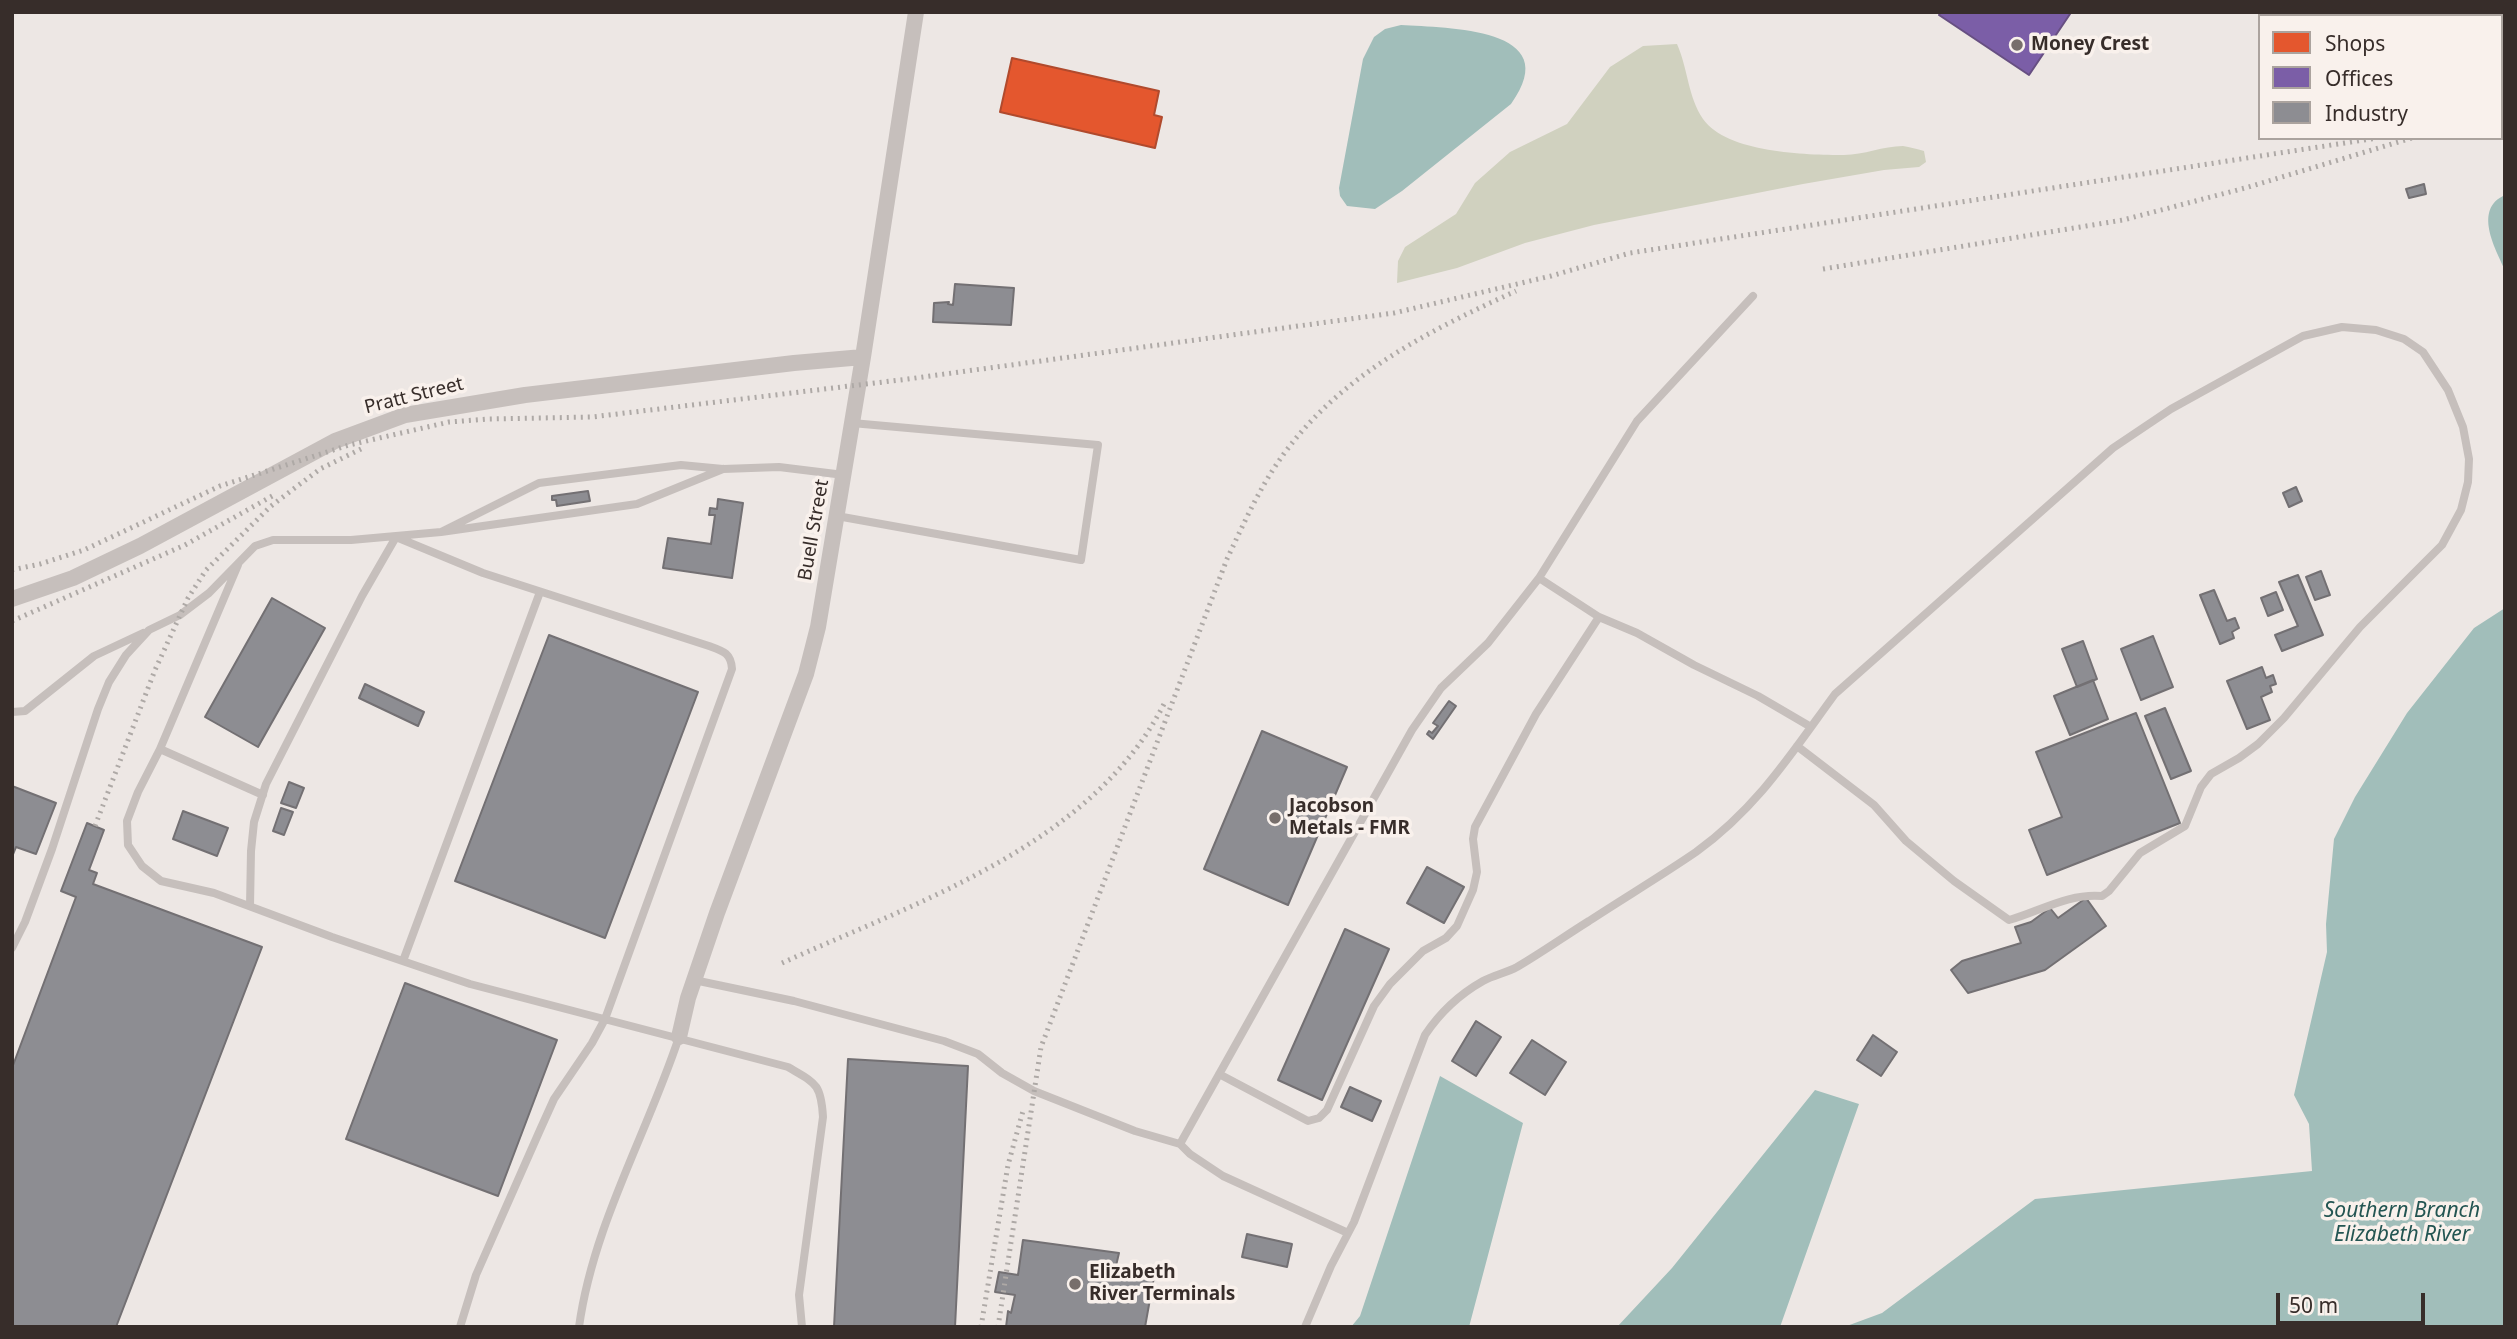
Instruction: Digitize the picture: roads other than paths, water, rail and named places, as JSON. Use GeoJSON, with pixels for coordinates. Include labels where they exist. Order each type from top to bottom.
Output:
{"type":"FeatureCollection","features":[{"type":"Feature","properties":{"kind":"street","name":"Buell Street"},"geometry":{"type":"LineString","coordinates":[[679,1037],[694,980],[806,674],[818,627],[916,12]]}},
{"type":"Feature","properties":{"kind":"street","name":"Pratt Street"},"geometry":{"type":"LineString","coordinates":[[12,599],[74,578],[140,546],[335,441],[405,415],[525,395],[863,357]]}},
{"type":"Feature","properties":{"kind":"lane"},"geometry":{"type":"LineString","coordinates":[[1180,1144],[1412,730],[1441,688],[1488,643],[1539,578],[1637,421],[1753,296]]}},
{"type":"Feature","properties":{"kind":"lane"},"geometry":{"type":"LineString","coordinates":[[1305,1327],[1384,1147],[1425,1035],[1438,1017],[1482,982],[1515,968],[1704,846],[1730,826],[1755,801],[1835,694],[2113,448],[2171,410],[2302,336],[2342,327],[2376,330],[2404,339],[2423,352],[2448,390],[2463,427],[2469,459],[2468,482],[2461,510],[2442,545],[2360,627],[2284,718],[2258,744],[2211,774],[2201,788],[2185,826],[2140,853],[2102,897],[2090,895],[2053,902],[2031,914],[2009,920],[1954,881],[1906,841],[1874,806],[1797,746]]}},
{"type":"Feature","properties":{"kind":"lane"},"geometry":{"type":"LineString","coordinates":[[837,516],[1081,560],[1098,445],[852,423]]}},
{"type":"Feature","properties":{"kind":"lane"},"geometry":{"type":"LineString","coordinates":[[441,532],[539,483],[681,465],[723,469],[779,467],[844,475]]}},
{"type":"Feature","properties":{"kind":"lane"},"geometry":{"type":"LineString","coordinates":[[12,712],[25,711],[94,656],[180,615],[209,593],[255,546],[273,540],[396,537],[637,504],[723,469]]}},
{"type":"Feature","properties":{"kind":"lane"},"geometry":{"type":"LineString","coordinates":[[396,537],[429,553],[483,573],[727,652],[732,660],[732,669],[605,1019],[554,1099],[544,1120],[476,1275],[460,1327]]}},
{"type":"Feature","properties":{"kind":"lane"},"geometry":{"type":"LineString","coordinates":[[250,906],[254,822],[262,794],[362,596],[396,537]]}},
{"type":"Feature","properties":{"kind":"lane"},"geometry":{"type":"LineString","coordinates":[[239,561],[127,821],[128,845],[142,866],[161,881],[214,892],[470,984],[788,1067],[814,1082],[821,1096],[823,1117],[799,1295],[802,1327]]}},
{"type":"Feature","properties":{"kind":"lane"},"geometry":{"type":"LineString","coordinates":[[1539,578],[1599,617],[1637,633],[1811,727]]}},
{"type":"Feature","properties":{"kind":"lane"},"geometry":{"type":"LineString","coordinates":[[403,961],[540,592]]}},
{"type":"Feature","properties":{"kind":"lane"},"geometry":{"type":"LineString","coordinates":[[1219,1074],[1308,1121],[1319,1118],[1328,1110],[1374,1006],[1390,984],[1423,951],[1446,938],[1457,926],[1473,890],[1477,872],[1473,839],[1475,827],[1536,714],[1599,617]]}},
{"type":"Feature","properties":{"kind":"lane"},"geometry":{"type":"LineString","coordinates":[[12,948],[25,922],[52,849],[109,682],[126,656],[149,630]]}},
{"type":"Feature","properties":{"kind":"lane"},"geometry":{"type":"LineString","coordinates":[[160,749],[262,794]]}},
{"type":"Feature","properties":{"kind":"lane"},"geometry":{"type":"LineString","coordinates":[[694,980],[794,1001],[944,1041],[978,1054],[1002,1073],[1034,1091],[1135,1131],[1180,1144],[1223,1176],[1348,1233]]}},
{"type":"Feature","properties":{"kind":"lane"},"geometry":{"type":"LineString","coordinates":[[579,1327],[589,1276],[606,1223],[679,1037]]}},
{"type":"Feature","properties":{"kind":"water"},"geometry":{"type":"Polygon","coordinates":[[[1401,25],[1471,31],[1494,37],[1513,46],[1524,60],[1524,79],[1511,104],[1402,191],[1375,209],[1347,206],[1340,196],[1339,188],[1363,59],[1374,37],[1385,29],[1401,25]]]}},
{"type":"Feature","properties":{"kind":"water"},"geometry":{"type":"Polygon","coordinates":[[[2505,195],[2505,270],[2492,240],[2488,219],[2495,201],[2505,195]]]}},
{"type":"Feature","properties":{"kind":"water","name":"Southern Branch Elizabeth River"},"geometry":{"type":"Polygon","coordinates":[[[2505,608],[2505,1327],[1844,1327],[1882,1313],[2035,1199],[2312,1171],[2309,1124],[2294,1095],[2327,952],[2326,924],[2334,839],[2355,797],[2407,713],[2474,628],[2505,608]]]}},
{"type":"Feature","properties":{"kind":"water"},"geometry":{"type":"Polygon","coordinates":[[[1440,1076],[1523,1123],[1469,1327],[1351,1327],[1360,1316],[1440,1076]]]}},
{"type":"Feature","properties":{"kind":"water"},"geometry":{"type":"Polygon","coordinates":[[[1815,1090],[1859,1104],[1780,1327],[1617,1327],[1672,1268],[1815,1090]]]}},
{"type":"Feature","properties":{"kind":"railway"},"geometry":{"type":"LineString","coordinates":[[12,570],[84,550],[220,486],[349,445],[449,422],[592,417],[908,379],[1394,313],[1551,276],[1630,253],[2364,140]]}},
{"type":"Feature","properties":{"kind":"railway"},"geometry":{"type":"LineString","coordinates":[[1823,269],[2123,220],[2245,188],[2405,140]]}},
{"type":"Feature","properties":{"kind":"railway"},"geometry":{"type":"LineString","coordinates":[[998,1327],[1041,1047],[1227,559],[1247,518],[1286,451],[1334,399],[1361,377],[1420,338],[1516,291]]}},
{"type":"Feature","properties":{"kind":"railway"},"geometry":{"type":"LineString","coordinates":[[95,826],[155,670],[188,598],[206,570],[271,506],[320,469],[363,448]]}},
{"type":"Feature","properties":{"kind":"railway"},"geometry":{"type":"LineString","coordinates":[[12,621],[185,545],[274,495]]}},
{"type":"Feature","properties":{"kind":"railway"},"geometry":{"type":"LineString","coordinates":[[782,963],[943,891],[997,863],[1047,832],[1093,795],[1132,753],[1164,704]]}},
{"type":"Feature","properties":{"kind":"railway"},"geometry":{"type":"LineString","coordinates":[[981,1327],[1008,1165],[1023,1111]]}},
{"type":"Feature","properties":{"kind":"place","name":"Money Crest"},"geometry":{"type":"Point","coordinates":[2017,45]}},
{"type":"Feature","properties":{"kind":"place","name":"Jacobson Metals - FMR"},"geometry":{"type":"Point","coordinates":[1275,818]}},
{"type":"Feature","properties":{"kind":"place","name":"Elizabeth River Terminals"},"geometry":{"type":"Point","coordinates":[1075,1284]}}]}
